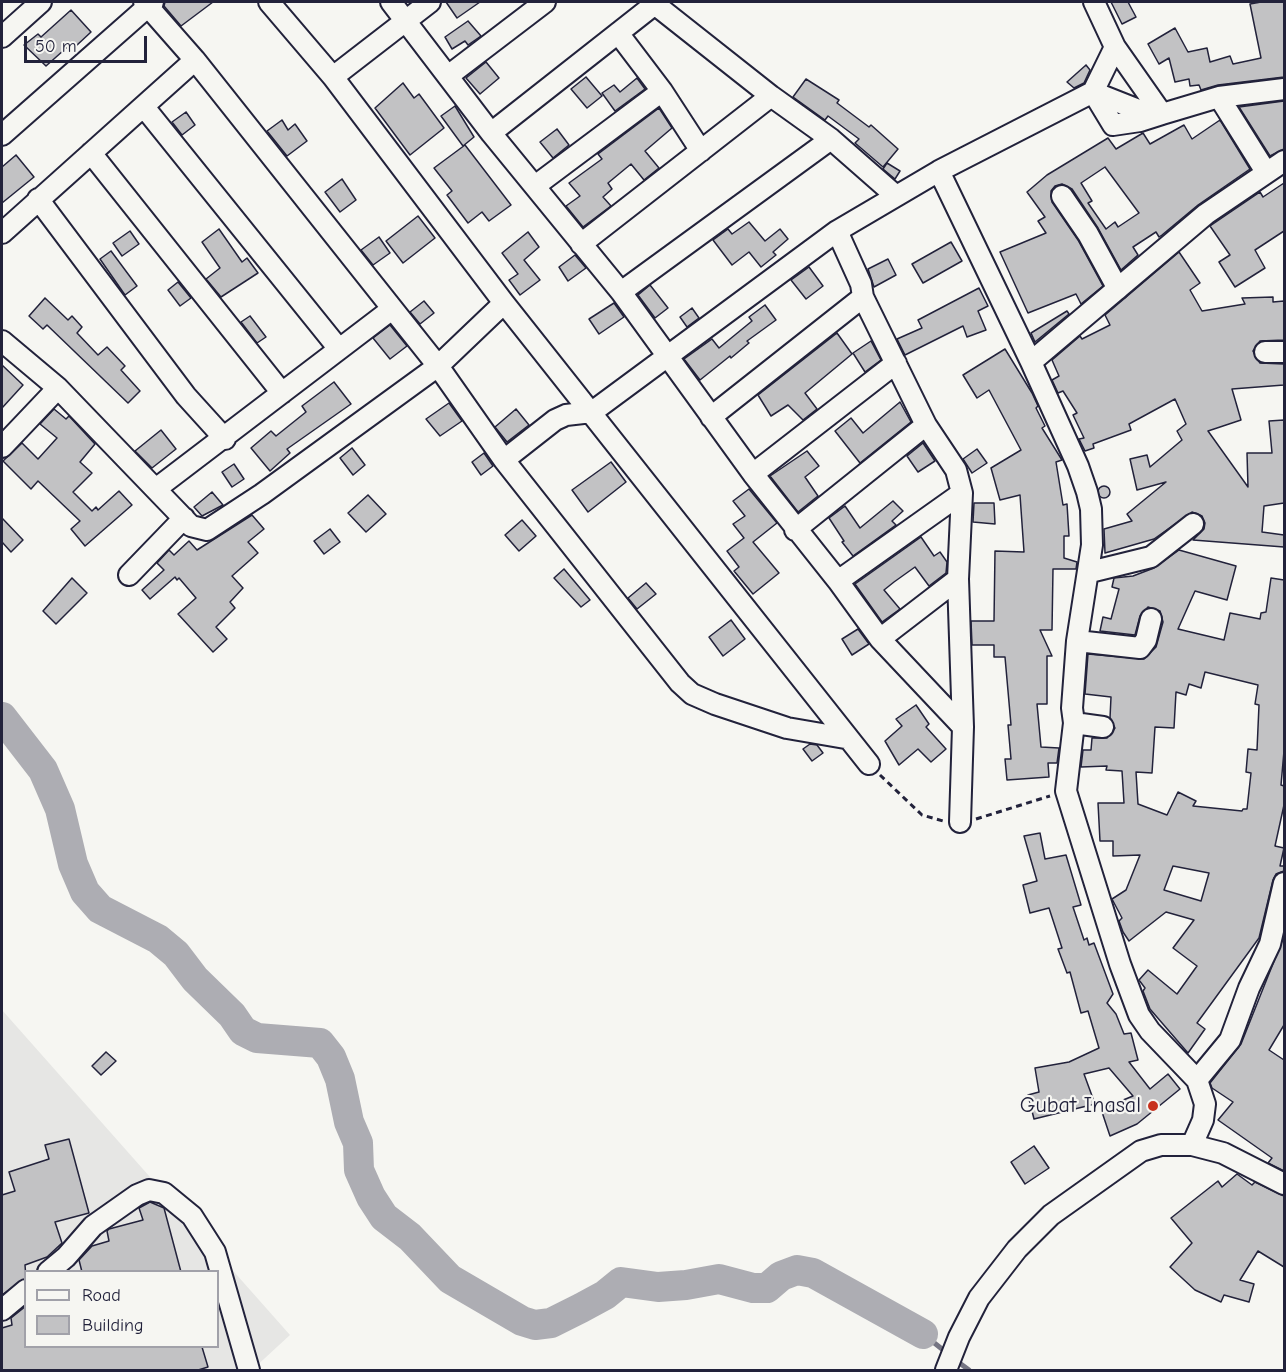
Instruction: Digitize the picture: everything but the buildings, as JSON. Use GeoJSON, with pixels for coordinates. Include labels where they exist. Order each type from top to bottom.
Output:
{"type":"FeatureCollection","features":[{"type":"Feature","properties":{"kind":"street"},"geometry":{"type":"LineString","coordinates":[[2,37],[41,2]]}},
{"type":"Feature","properties":{"kind":"street"},"geometry":{"type":"LineString","coordinates":[[269,2],[333,77],[504,303],[592,412],[845,738],[869,764]]}},
{"type":"Feature","properties":{"kind":"street"},"geometry":{"type":"LineString","coordinates":[[391,2],[491,133],[621,292],[753,474],[795,530],[838,581],[880,639],[963,727]]}},
{"type":"Feature","properties":{"kind":"street"},"geometry":{"type":"LineString","coordinates":[[333,77],[430,2]]}},
{"type":"Feature","properties":{"kind":"street"},"geometry":{"type":"LineString","coordinates":[[448,76],[545,2]]}},
{"type":"Feature","properties":{"kind":"street"},"geometry":{"type":"LineString","coordinates":[[1094,2],[1115,46],[1162,114]]}},
{"type":"Feature","properties":{"kind":"street"},"geometry":{"type":"LineString","coordinates":[[2,135],[148,3],[438,366],[504,460],[680,683],[692,694],[787,728],[845,738]]}},
{"type":"Feature","properties":{"kind":"street"},"geometry":{"type":"LineString","coordinates":[[491,133],[653,3],[771,96],[831,139],[896,196]]}},
{"type":"Feature","properties":{"kind":"street"},"geometry":{"type":"LineString","coordinates":[[618,33],[662,91],[701,151]]}},
{"type":"Feature","properties":{"kind":"street"},"geometry":{"type":"LineString","coordinates":[[504,460],[555,420],[566,415],[592,412],[837,231],[939,171],[1093,92],[1115,46]]}},
{"type":"Feature","properties":{"kind":"street"},"geometry":{"type":"LineString","coordinates":[[2,233],[195,60]]}},
{"type":"Feature","properties":{"kind":"street"},"geometry":{"type":"LineString","coordinates":[[1093,92],[1113,125],[1140,121],[1218,97],[1284,88]]}},
{"type":"Feature","properties":{"kind":"street"},"geometry":{"type":"LineString","coordinates":[[535,186],[662,91]]}},
{"type":"Feature","properties":{"kind":"street"},"geometry":{"type":"LineString","coordinates":[[581,244],[771,96]]}},
{"type":"Feature","properties":{"kind":"street"},"geometry":{"type":"LineString","coordinates":[[1218,97],[1266,172]]}},
{"type":"Feature","properties":{"kind":"street"},"geometry":{"type":"LineString","coordinates":[[144,107],[339,349]]}},
{"type":"Feature","properties":{"kind":"street"},"geometry":{"type":"LineString","coordinates":[[621,292],[831,139]]}},
{"type":"Feature","properties":{"kind":"street"},"geometry":{"type":"LineString","coordinates":[[91,153],[282,393]]}},
{"type":"Feature","properties":{"kind":"street"},"geometry":{"type":"LineString","coordinates":[[1031,362],[1206,214],[1284,161]]}},
{"type":"Feature","properties":{"kind":"street"},"geometry":{"type":"LineString","coordinates":[[939,171],[1031,362],[1078,466],[1087,492],[1091,509],[1092,545],[1090,572],[1077,641],[1072,708],[1074,723],[1066,791],[1116,954],[1139,1015],[1150,1031],[1197,1080],[1205,1104],[1203,1120],[1192,1145]]}},
{"type":"Feature","properties":{"kind":"street"},"geometry":{"type":"LineString","coordinates":[[1062,196],[1088,234],[1118,289]]}},
{"type":"Feature","properties":{"kind":"street"},"geometry":{"type":"LineString","coordinates":[[38,199],[186,396],[225,439]]}},
{"type":"Feature","properties":{"kind":"street"},"geometry":{"type":"LineString","coordinates":[[837,231],[861,284],[863,297],[926,425],[956,470],[962,493],[957,579],[963,727],[960,822]]}},
{"type":"Feature","properties":{"kind":"street"},"geometry":{"type":"LineString","coordinates":[[711,417],[863,297]]}},
{"type":"Feature","properties":{"kind":"street"},"geometry":{"type":"LineString","coordinates":[[2,342],[58,388],[157,488],[191,526],[207,530],[262,494],[438,366],[504,303]]}},
{"type":"Feature","properties":{"kind":"street"},"geometry":{"type":"LineString","coordinates":[[157,488],[225,439],[392,309]]}},
{"type":"Feature","properties":{"kind":"street"},"geometry":{"type":"LineString","coordinates":[[753,474],[896,363]]}},
{"type":"Feature","properties":{"kind":"street"},"geometry":{"type":"LineString","coordinates":[[2,447],[58,388]]}},
{"type":"Feature","properties":{"kind":"street"},"geometry":{"type":"LineString","coordinates":[[795,530],[926,425]]}},
{"type":"Feature","properties":{"kind":"street"},"geometry":{"type":"LineString","coordinates":[[838,581],[962,493]]}},
{"type":"Feature","properties":{"kind":"street"},"geometry":{"type":"LineString","coordinates":[[129,575],[184,518]]}},
{"type":"Feature","properties":{"kind":"street"},"geometry":{"type":"LineString","coordinates":[[1090,572],[1151,557],[1193,524]]}},
{"type":"Feature","properties":{"kind":"street"},"geometry":{"type":"LineString","coordinates":[[880,639],[957,579]]}},
{"type":"Feature","properties":{"kind":"street"},"geometry":{"type":"LineString","coordinates":[[1077,641],[1140,648],[1146,640],[1151,619]]}},
{"type":"Feature","properties":{"kind":"street"},"geometry":{"type":"LineString","coordinates":[[1074,723],[1103,727]]}},
{"type":"Feature","properties":{"kind":"street"},"geometry":{"type":"LineString","coordinates":[[1197,1080],[1230,1040],[1270,944],[1284,883]]}},
{"type":"Feature","properties":{"kind":"street"},"geometry":{"type":"LineString","coordinates":[[946,1371],[958,1337],[979,1298],[998,1270],[1051,1215],[1141,1151],[1161,1145],[1192,1145],[1223,1153],[1284,1184]]}},
{"type":"Feature","properties":{"kind":"street"},"geometry":{"type":"LineString","coordinates":[[50,1270],[66,1257],[93,1226],[137,1195],[149,1190],[164,1193],[192,1216],[215,1252],[249,1371]]}},
{"type":"Feature","properties":{"kind":"street"},"geometry":{"type":"LineString","coordinates":[[2,1310],[24,1292]]}},
{"type":"Feature","properties":{"kind":"path"},"geometry":{"type":"LineString","coordinates":[[869,764],[922,815],[934,821],[960,822],[1066,791]]}},
{"type":"Feature","properties":{"kind":"shaded area"},"geometry":{"type":"Polygon","coordinates":[[[2,1010],[290,1335],[252,1370],[2,1370],[2,1010]]]}},
{"type":"Feature","properties":{"kind":"waterway"},"geometry":{"type":"LineString","coordinates":[[2,717],[43,770],[60,809],[73,864],[85,892],[100,909],[158,939],[176,954],[195,979],[232,1015],[243,1031],[257,1038],[320,1043],[331,1057],[340,1079],[349,1122],[358,1143],[359,1170],[371,1197],[384,1217],[410,1237],[450,1279],[522,1321],[535,1325],[551,1323],[605,1295],[621,1282],[658,1287],[719,1279],[753,1288],[767,1288],[781,1276],[797,1270],[813,1273],[923,1334]]}},
{"type":"Feature","properties":{"kind":"waterway"},"geometry":{"type":"LineString","coordinates":[[923,1334],[947,1353]]}},
{"type":"Feature","properties":{"kind":"waterway"},"geometry":{"type":"LineString","coordinates":[[954,1359],[969,1370]]}},
{"type":"Feature","properties":{"kind":"place","name":"Gubat Inasal"},"geometry":{"type":"Point","coordinates":[1153,1106]}}]}
